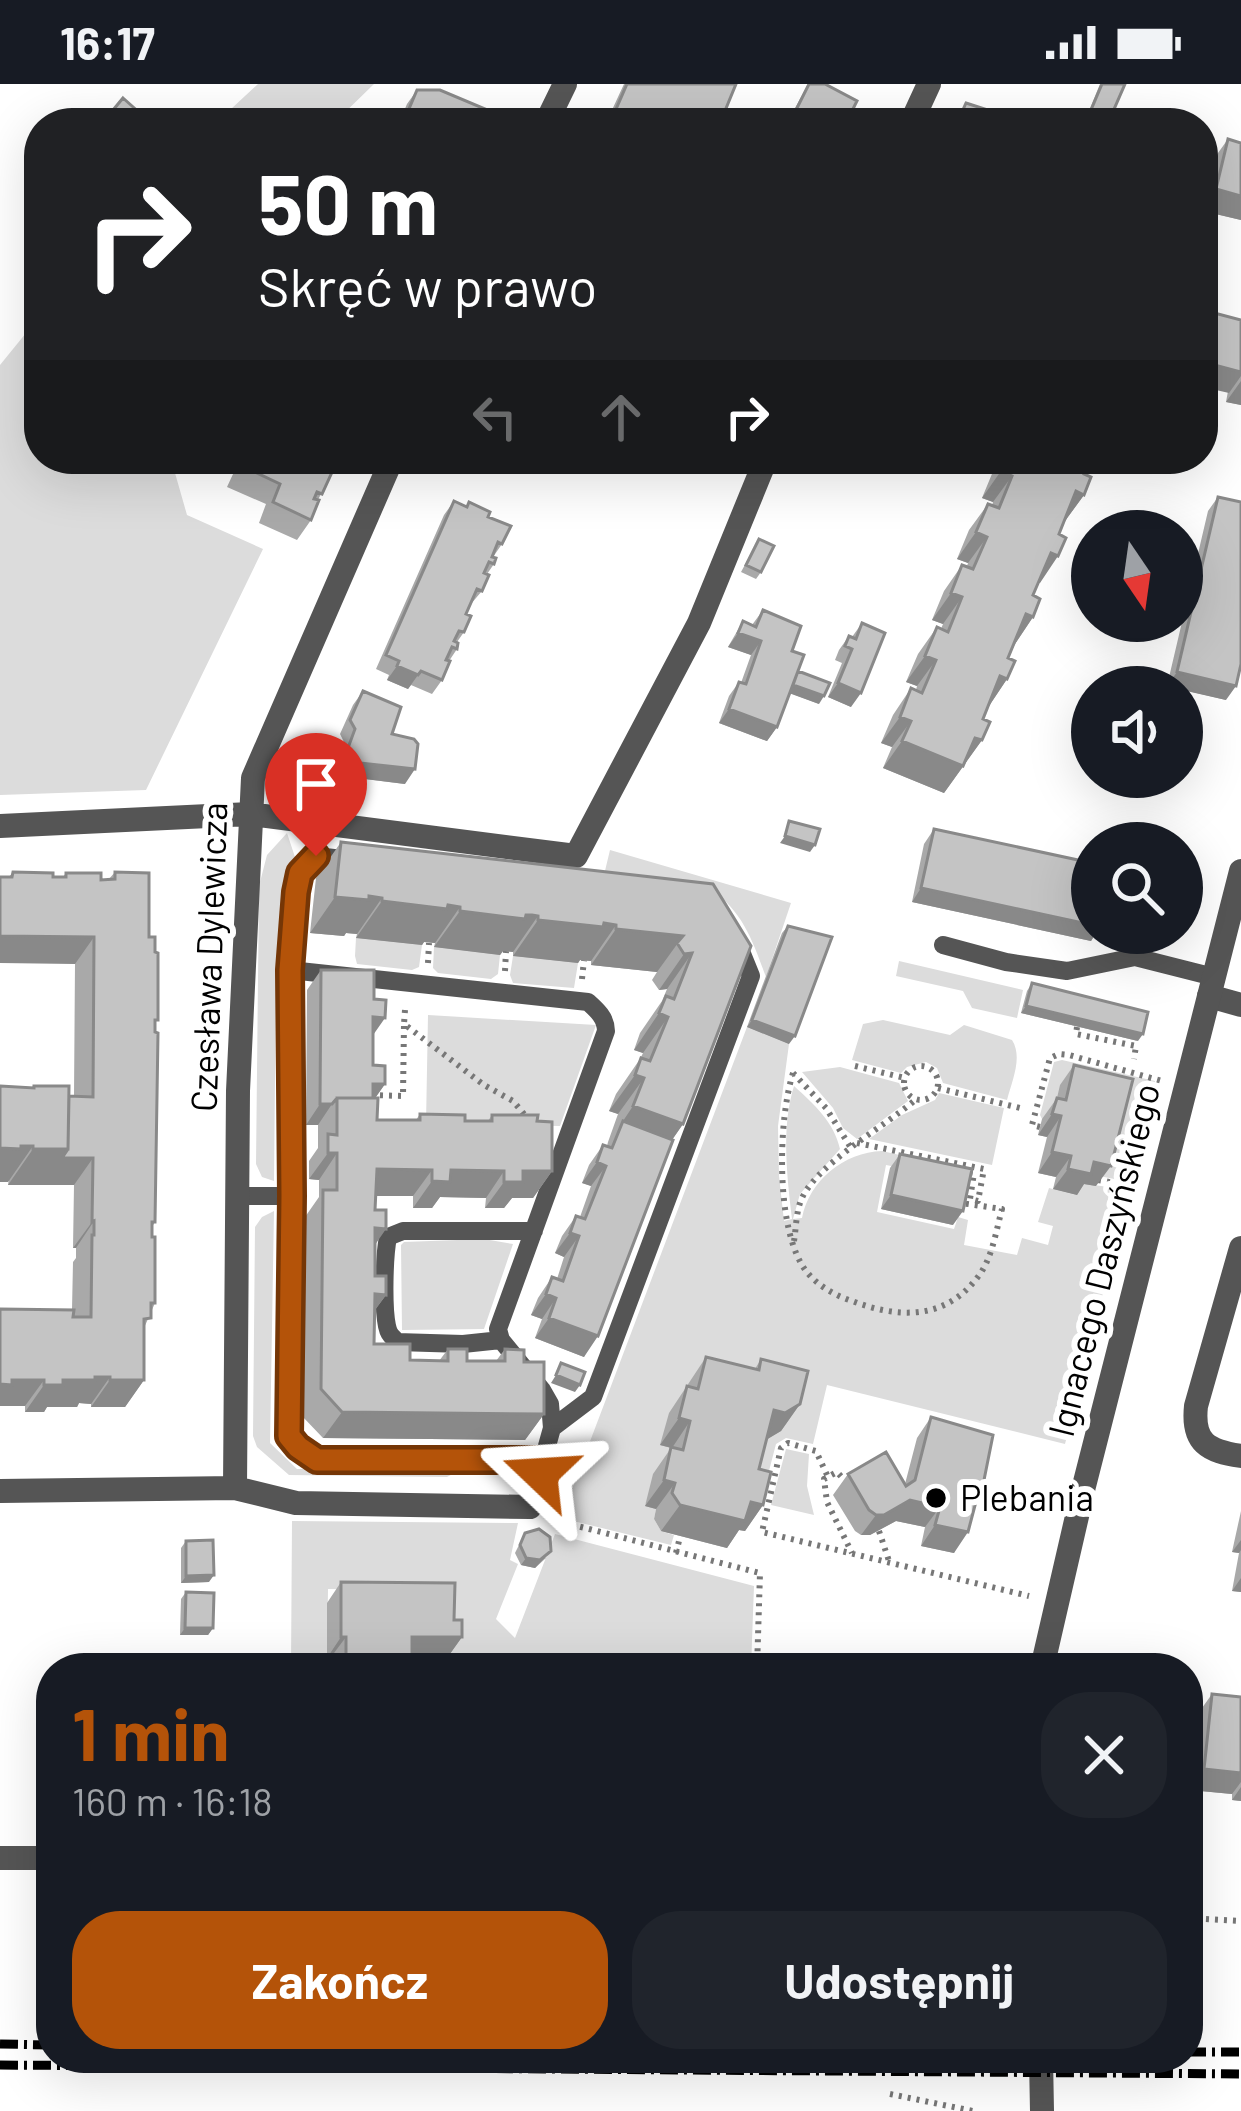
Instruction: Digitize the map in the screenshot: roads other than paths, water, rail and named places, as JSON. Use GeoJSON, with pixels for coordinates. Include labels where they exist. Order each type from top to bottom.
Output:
{"type":"FeatureCollection","features":[{"type":"Feature","properties":{"kind":"street","name":"Czesława Dylewicza"},"geometry":{"type":"LineString","coordinates":[[236,1488],[238,1091],[253,778],[385,474]]}},
{"type":"Feature","properties":{"kind":"street"},"geometry":{"type":"LineString","coordinates":[[0,826],[250,814],[576,856],[699,623],[760,474]]}},
{"type":"Feature","properties":{"kind":"street","name":"Ignacego Daszyńskiego"},"geometry":{"type":"LineString","coordinates":[[1045,1653],[1241,872]]}},
{"type":"Feature","properties":{"kind":"street"},"geometry":{"type":"LineString","coordinates":[[1212,987],[1241,1005]]}},
{"type":"Feature","properties":{"kind":"street"},"geometry":{"type":"LineString","coordinates":[[1241,1248],[1194,1421],[1204,1444],[1241,1456]]}},
{"type":"Feature","properties":{"kind":"street"},"geometry":{"type":"LineString","coordinates":[[0,1491],[236,1488],[296,1503],[530,1507]]}},
{"type":"Feature","properties":{"kind":"street"},"geometry":{"type":"LineString","coordinates":[[0,1858],[36,1858]]}},
{"type":"Feature","properties":{"kind":"street"},"geometry":{"type":"LineString","coordinates":[[1041,2073],[1042,2111]]}},
{"type":"Feature","properties":{"kind":"lane"},"geometry":{"type":"LineString","coordinates":[[362,861],[316,856],[300,873],[296,892],[290,970],[289,1436],[317,1460],[544,1460]]}},
{"type":"Feature","properties":{"kind":"lane"},"geometry":{"type":"LineString","coordinates":[[552,1428],[593,1397],[751,976],[726,923]]}},
{"type":"Feature","properties":{"kind":"lane"},"geometry":{"type":"LineString","coordinates":[[943,945],[1006,962],[1067,971],[1135,957],[1212,987]]}},
{"type":"Feature","properties":{"kind":"lane"},"geometry":{"type":"LineString","coordinates":[[290,970],[587,1002],[603,1018],[606,1031],[498,1329],[550,1404],[552,1428],[530,1507]]}},
{"type":"Feature","properties":{"kind":"lane"},"geometry":{"type":"LineString","coordinates":[[238,1196],[292,1196]]}},
{"type":"Feature","properties":{"kind":"lane"},"geometry":{"type":"LineString","coordinates":[[502,1340],[441,1345],[397,1342],[387,1329],[388,1237],[403,1231],[534,1231]]}},
{"type":"Feature","properties":{"kind":"railway"},"geometry":{"type":"LineString","coordinates":[[0,2044],[36,2045]]}},
{"type":"Feature","properties":{"kind":"railway"},"geometry":{"type":"LineString","coordinates":[[1203,2052],[1241,2052]]}},
{"type":"Feature","properties":{"kind":"railway"},"geometry":{"type":"LineString","coordinates":[[0,2065],[36,2065]]}},
{"type":"Feature","properties":{"kind":"railway"},"geometry":{"type":"LineString","coordinates":[[1103,2073],[1241,2074]]}},
{"type":"Feature","properties":{"kind":"place","name":"Plebania"},"geometry":{"type":"Point","coordinates":[936,1498]}}]}
